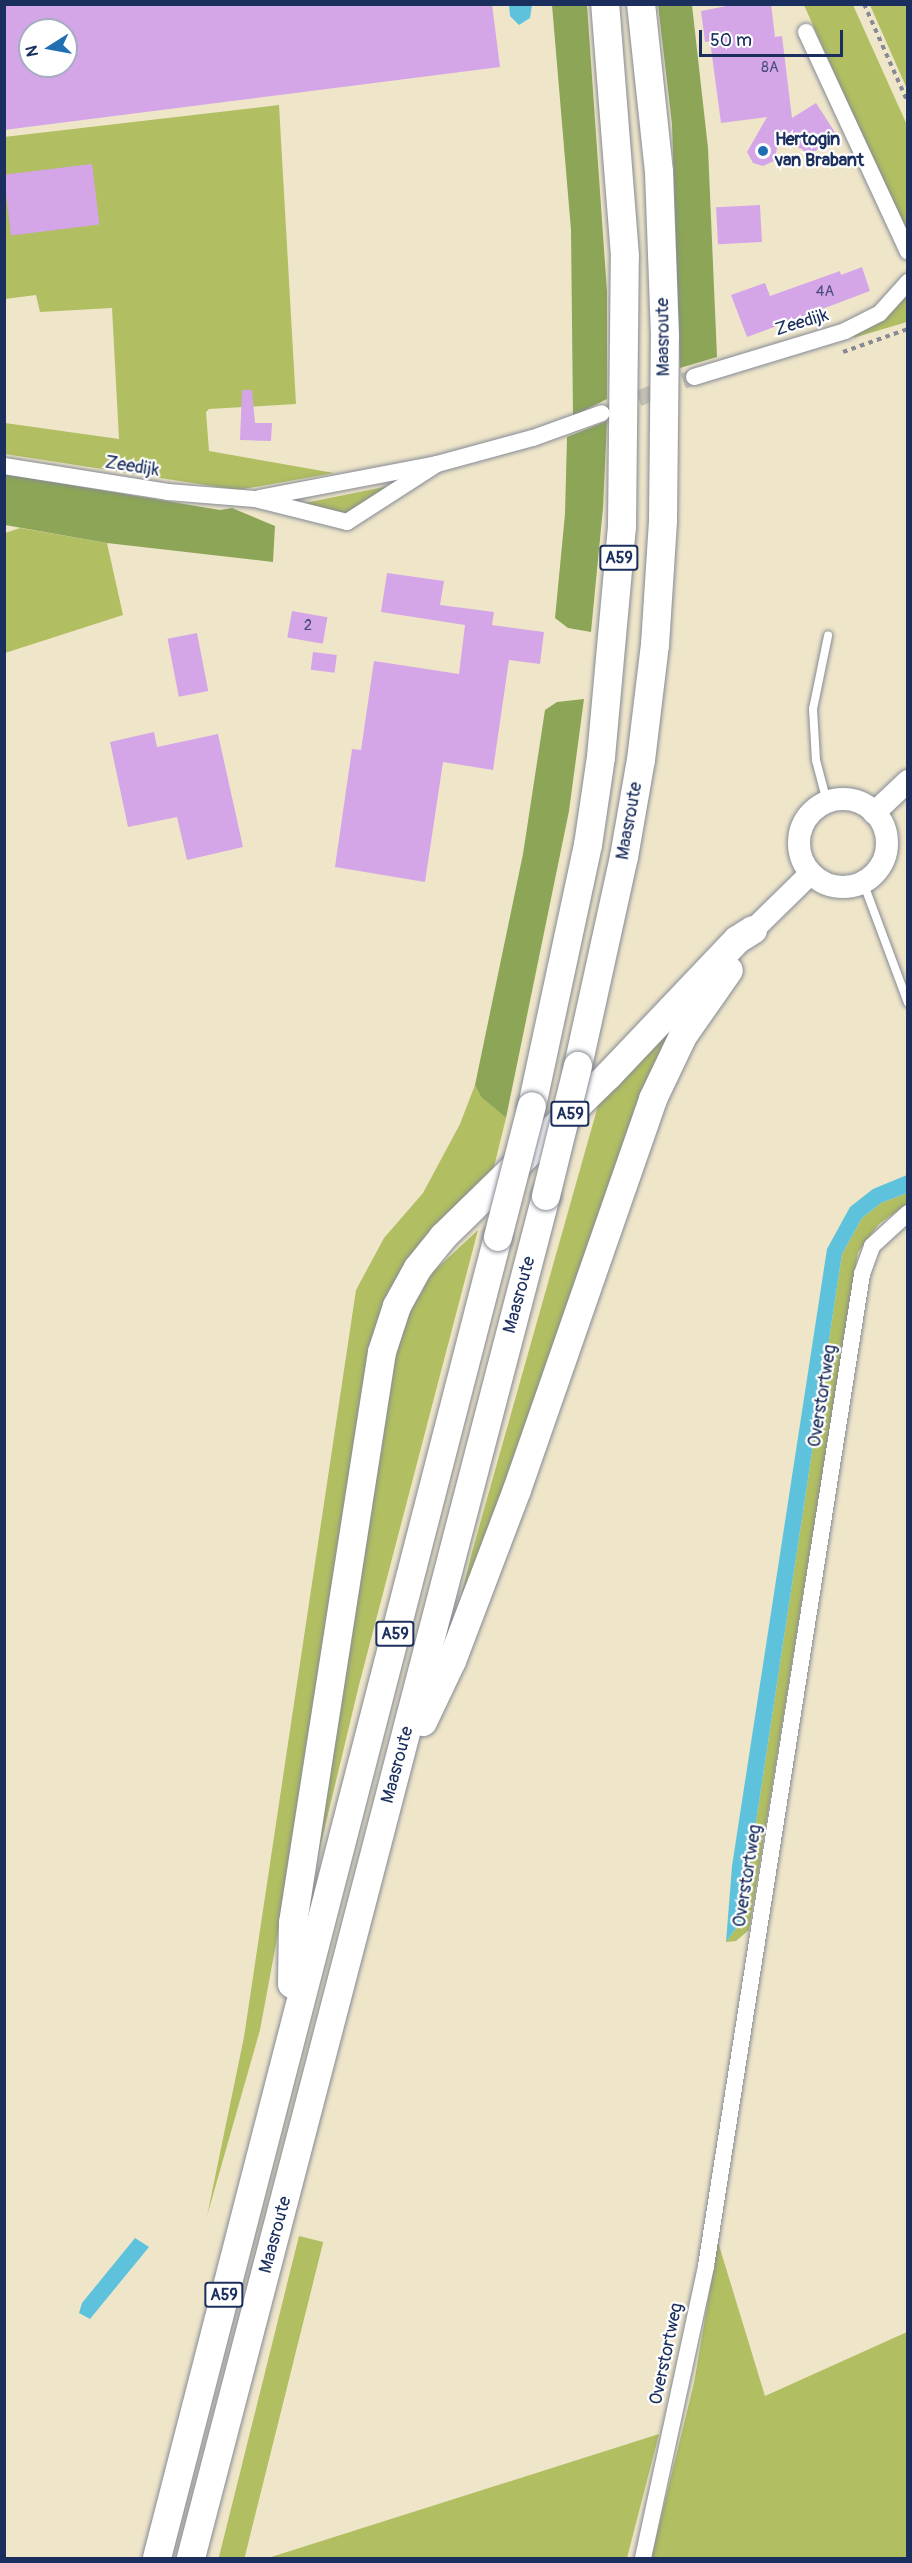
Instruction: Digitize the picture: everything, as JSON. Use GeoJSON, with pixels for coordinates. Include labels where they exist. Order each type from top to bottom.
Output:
{"type":"FeatureCollection","features":[{"type":"Feature","properties":{"kind":"highway","name":"Maasroute"},"geometry":{"type":"LineString","coordinates":[[157,2559],[291,2031],[532,1106],[568,949],[591,823],[601,757],[622,527],[625,256],[605,4]]}},
{"type":"Feature","properties":{"kind":"highway","name":"Maasroute"},"geometry":{"type":"LineString","coordinates":[[191,2559],[546,1196],[578,1066],[624,857],[641,760],[655,645],[663,520],[665,336],[660,195],[641,4]]}},
{"type":"Feature","properties":{"kind":"highway","name":"A59"},"geometry":{"type":"LineString","coordinates":[[394,1781],[456,1651],[517,1490],[653,1099],[683,1036],[753,930]]}},
{"type":"Feature","properties":{"kind":"highway","name":"A59"},"geometry":{"type":"LineString","coordinates":[[291,2031],[293,1923],[382,1352],[390,1324],[418,1268],[444,1236],[608,1076],[737,940],[753,930]]}},
{"type":"Feature","properties":{"kind":"main road"},"geometry":{"type":"LineString","coordinates":[[874,813],[908,781]]}},
{"type":"Feature","properties":{"kind":"main road"},"geometry":{"type":"LineString","coordinates":[[848,799],[874,813],[887,842],[880,865],[863,882],[836,886],[811,873],[799,846],[801,831],[807,817],[827,802],[848,799]]}},
{"type":"Feature","properties":{"kind":"main road"},"geometry":{"type":"LineString","coordinates":[[753,930],[811,873]]}},
{"type":"Feature","properties":{"kind":"street"},"geometry":{"type":"LineString","coordinates":[[806,32],[908,252]]}},
{"type":"Feature","properties":{"kind":"street","name":"Zeedijk"},"geometry":{"type":"LineString","coordinates":[[694,377],[845,331],[880,313],[908,282]]}},
{"type":"Feature","properties":{"kind":"street","name":"Zeedijk"},"geometry":{"type":"LineString","coordinates":[[255,499],[437,464],[534,438],[602,413]]}},
{"type":"Feature","properties":{"kind":"street","name":"Zeedijk"},"geometry":{"type":"LineString","coordinates":[[4,466],[168,492],[255,499],[347,522],[437,464]]}},
{"type":"Feature","properties":{"kind":"street","name":"Overstortweg"},"geometry":{"type":"LineString","coordinates":[[643,2559],[706,2266],[862,1274],[872,1246],[908,1213]]}},
{"type":"Feature","properties":{"kind":"lane"},"geometry":{"type":"LineString","coordinates":[[827,802],[816,760],[813,710],[828,636]]}},
{"type":"Feature","properties":{"kind":"lane"},"geometry":{"type":"LineString","coordinates":[[863,882],[908,1003]]}},
{"type":"Feature","properties":{"kind":"path"},"geometry":{"type":"LineString","coordinates":[[864,4],[908,103]]}},
{"type":"Feature","properties":{"kind":"green space"},"geometry":{"type":"Polygon","coordinates":[[[552,5],[587,5],[607,292],[607,399],[573,416],[571,230],[552,5]]]}},
{"type":"Feature","properties":{"kind":"green space"},"geometry":{"type":"Polygon","coordinates":[[[658,5],[692,5],[708,148],[717,357],[680,368],[672,124],[658,5]]]}},
{"type":"Feature","properties":{"kind":"green space"},"geometry":{"type":"Polygon","coordinates":[[[804,5],[853,5],[907,125],[907,236],[804,5]]]}},
{"type":"Feature","properties":{"kind":"green space"},"geometry":{"type":"Polygon","coordinates":[[[870,5],[907,5],[907,89],[870,5]]]}},
{"type":"Feature","properties":{"kind":"green space"},"geometry":{"type":"Polygon","coordinates":[[[279,105],[296,404],[209,409],[206,412],[209,451],[334,473],[238,490],[5,454],[5,423],[119,439],[112,308],[40,312],[36,295],[5,299],[4,137],[279,105]]]}},
{"type":"Feature","properties":{"kind":"green space"},"geometry":{"type":"Polygon","coordinates":[[[907,294],[907,322],[853,338],[856,334],[907,294]]]}},
{"type":"Feature","properties":{"kind":"green space"},"geometry":{"type":"Polygon","coordinates":[[[607,421],[603,508],[591,632],[568,628],[555,618],[565,514],[567,437],[607,421]]]}},
{"type":"Feature","properties":{"kind":"green space"},"geometry":{"type":"Polygon","coordinates":[[[4,474],[220,510],[232,508],[275,526],[273,562],[107,543],[5,525],[4,474]]]}},
{"type":"Feature","properties":{"kind":"green space"},"geometry":{"type":"Polygon","coordinates":[[[394,485],[341,517],[290,506],[394,485]]]}},
{"type":"Feature","properties":{"kind":"green space"},"geometry":{"type":"Polygon","coordinates":[[[20,528],[107,543],[123,615],[5,653],[5,533],[20,528]]]}},
{"type":"Feature","properties":{"kind":"green space"},"geometry":{"type":"Polygon","coordinates":[[[584,699],[569,811],[506,1118],[481,1097],[475,1085],[523,854],[545,710],[557,702],[584,699]]]}},
{"type":"Feature","properties":{"kind":"green space"},"geometry":{"type":"Polygon","coordinates":[[[719,968],[444,1665],[472,1552],[603,1088],[719,968]]]}},
{"type":"Feature","properties":{"kind":"green space"},"geometry":{"type":"Polygon","coordinates":[[[475,1085],[481,1097],[506,1118],[490,1183],[399,1282],[260,2030],[207,2216],[244,2037],[356,1290],[384,1238],[423,1193],[460,1124],[475,1085]]]}},
{"type":"Feature","properties":{"kind":"green space"},"geometry":{"type":"Polygon","coordinates":[[[907,1193],[907,1204],[879,1224],[858,1252],[749,1930],[736,1941],[726,1942],[741,1921],[842,1254],[862,1218],[881,1203],[907,1193]]]}},
{"type":"Feature","properties":{"kind":"green space"},"geometry":{"type":"Polygon","coordinates":[[[478,1230],[359,1685],[312,1881],[373,1456],[400,1330],[432,1273],[478,1230]]]}},
{"type":"Feature","properties":{"kind":"green space"},"geometry":{"type":"Polygon","coordinates":[[[299,2236],[323,2242],[244,2558],[219,2558],[299,2236]]]}},
{"type":"Feature","properties":{"kind":"green space"},"geometry":{"type":"Polygon","coordinates":[[[718,2242],[765,2396],[907,2332],[907,2558],[651,2558],[694,2383],[718,2242]]]}},
{"type":"Feature","properties":{"kind":"green space"},"geometry":{"type":"Polygon","coordinates":[[[659,2434],[627,2558],[268,2558],[659,2434]]]}},
{"type":"Feature","properties":{"kind":"water"},"geometry":{"type":"Polygon","coordinates":[[[509,5],[532,5],[530,18],[519,25],[510,16],[509,5]]]}},
{"type":"Feature","properties":{"kind":"water"},"geometry":{"type":"Polygon","coordinates":[[[907,1175],[907,1193],[881,1203],[862,1218],[842,1254],[741,1921],[726,1942],[732,1866],[827,1249],[850,1207],[873,1189],[907,1175]]]}},
{"type":"Feature","properties":{"kind":"water"},"geometry":{"type":"Polygon","coordinates":[[[135,2238],[149,2247],[90,2319],[79,2313],[82,2303],[135,2238]]]}},
{"type":"Feature","properties":{"kind":"building"},"geometry":{"type":"Polygon","coordinates":[[[4,4],[492,4],[500,67],[4,130],[4,4]]]}},
{"type":"Feature","properties":{"kind":"building"},"geometry":{"type":"Polygon","coordinates":[[[737,4],[771,4],[775,37],[782,36],[792,118],[816,103],[838,137],[807,156],[802,149],[779,140],[774,161],[763,166],[753,163],[747,152],[767,117],[721,123],[710,41],[705,42],[701,11],[737,4]]]}},
{"type":"Feature","properties":{"kind":"building"},"geometry":{"type":"Polygon","coordinates":[[[92,164],[99,225],[11,235],[4,175],[92,164]]]}},
{"type":"Feature","properties":{"kind":"building"},"geometry":{"type":"Polygon","coordinates":[[[760,205],[762,242],[718,244],[716,207],[760,205]]]}},
{"type":"Feature","properties":{"kind":"building"},"geometry":{"type":"Polygon","coordinates":[[[862,267],[870,291],[747,337],[731,295],[765,283],[770,296],[840,271],[841,275],[862,267]]]}},
{"type":"Feature","properties":{"kind":"building"},"geometry":{"type":"Polygon","coordinates":[[[242,390],[252,390],[255,423],[272,423],[271,441],[240,440],[242,390]]]}},
{"type":"Feature","properties":{"kind":"building"},"geometry":{"type":"Polygon","coordinates":[[[387,573],[444,581],[440,605],[494,612],[492,625],[544,632],[540,664],[509,660],[493,770],[443,762],[425,882],[335,867],[352,749],[361,750],[374,661],[459,674],[465,625],[381,612],[387,573]]]}},
{"type":"Feature","properties":{"kind":"building"},"geometry":{"type":"Polygon","coordinates":[[[292,611],[327,617],[323,644],[287,638],[292,611]]]}},
{"type":"Feature","properties":{"kind":"building"},"geometry":{"type":"Polygon","coordinates":[[[197,633],[208,691],[179,697],[168,639],[197,633]]]}},
{"type":"Feature","properties":{"kind":"building"},"geometry":{"type":"Polygon","coordinates":[[[313,652],[337,655],[335,673],[311,670],[313,652]]]}},
{"type":"Feature","properties":{"kind":"building"},"geometry":{"type":"Polygon","coordinates":[[[154,732],[157,747],[218,734],[243,847],[187,860],[177,817],[128,827],[110,742],[154,732]]]}},
{"type":"Feature","properties":{"kind":"tunnel"},"geometry":{"type":"LineString","coordinates":[[616,407],[694,377]]}},
{"type":"Feature","properties":{"kind":"place","name":"Hertogin van Brabant"},"geometry":{"type":"Point","coordinates":[763,151]}}]}
